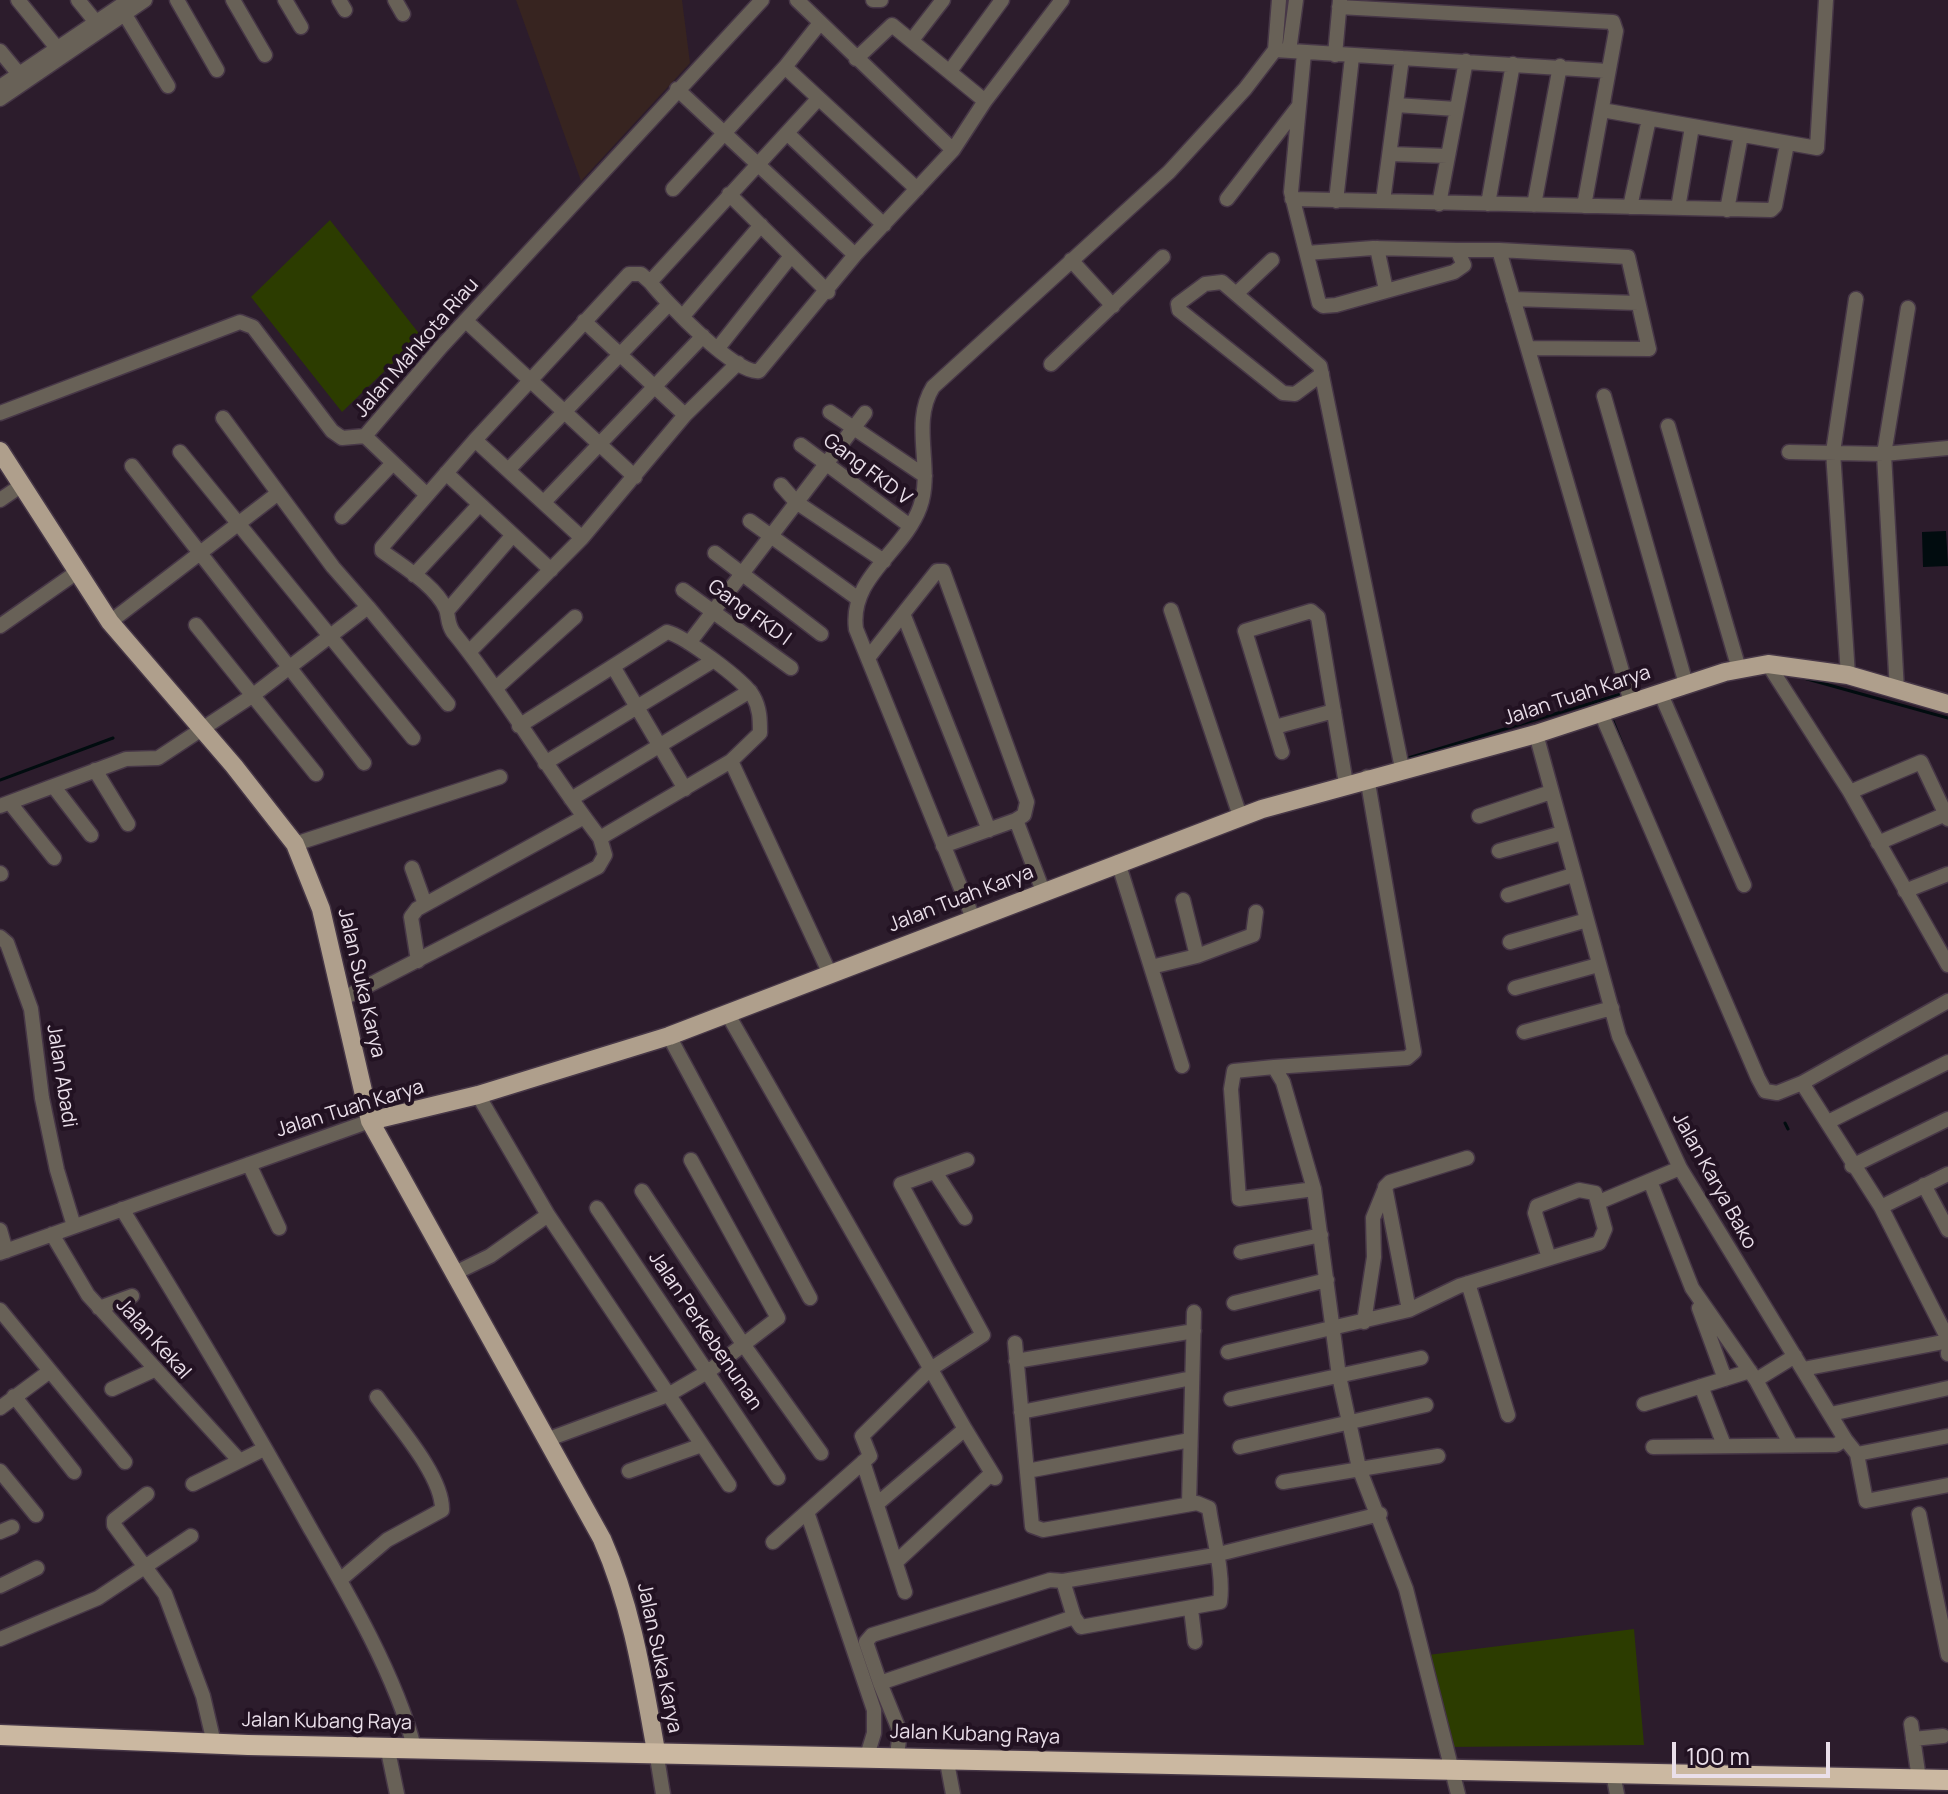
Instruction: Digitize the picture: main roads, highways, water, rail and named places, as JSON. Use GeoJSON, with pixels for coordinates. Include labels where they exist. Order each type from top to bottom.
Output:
{"type":"FeatureCollection","features":[{"type":"Feature","properties":{"kind":"highway","name":"Jalan Kubang Raya"},"geometry":{"type":"LineString","coordinates":[[0,1735],[214,1743],[897,1755],[1451,1770],[1615,1784],[1800,1785],[1948,1780]]}},
{"type":"Feature","properties":{"kind":"main road","name":"Jalan Suka Karya"},"geometry":{"type":"LineString","coordinates":[[0,451],[110,622],[295,844],[321,909],[370,1121],[619,1577],[640,1658],[656,1751]]}},
{"type":"Feature","properties":{"kind":"main road","name":"Jalan Tuah Karya"},"geometry":{"type":"LineString","coordinates":[[370,1121],[478,1095],[669,1036],[1240,816],[1367,777],[1536,734],[1739,669],[1768,664],[1848,675],[1948,704]]}},
{"type":"Feature","properties":{"kind":"waterway"},"geometry":{"type":"LineString","coordinates":[[1800,677],[1948,718]]}},
{"type":"Feature","properties":{"kind":"waterway"},"geometry":{"type":"LineString","coordinates":[[1405,759],[1621,694]]}},
{"type":"Feature","properties":{"kind":"waterway"},"geometry":{"type":"LineString","coordinates":[[1613,721],[1625,751]]}},
{"type":"Feature","properties":{"kind":"waterway"},"geometry":{"type":"LineString","coordinates":[[0,780],[113,738]]}},
{"type":"Feature","properties":{"kind":"waterway"},"geometry":{"type":"LineString","coordinates":[[1785,1123],[1788,1129]]}}]}
